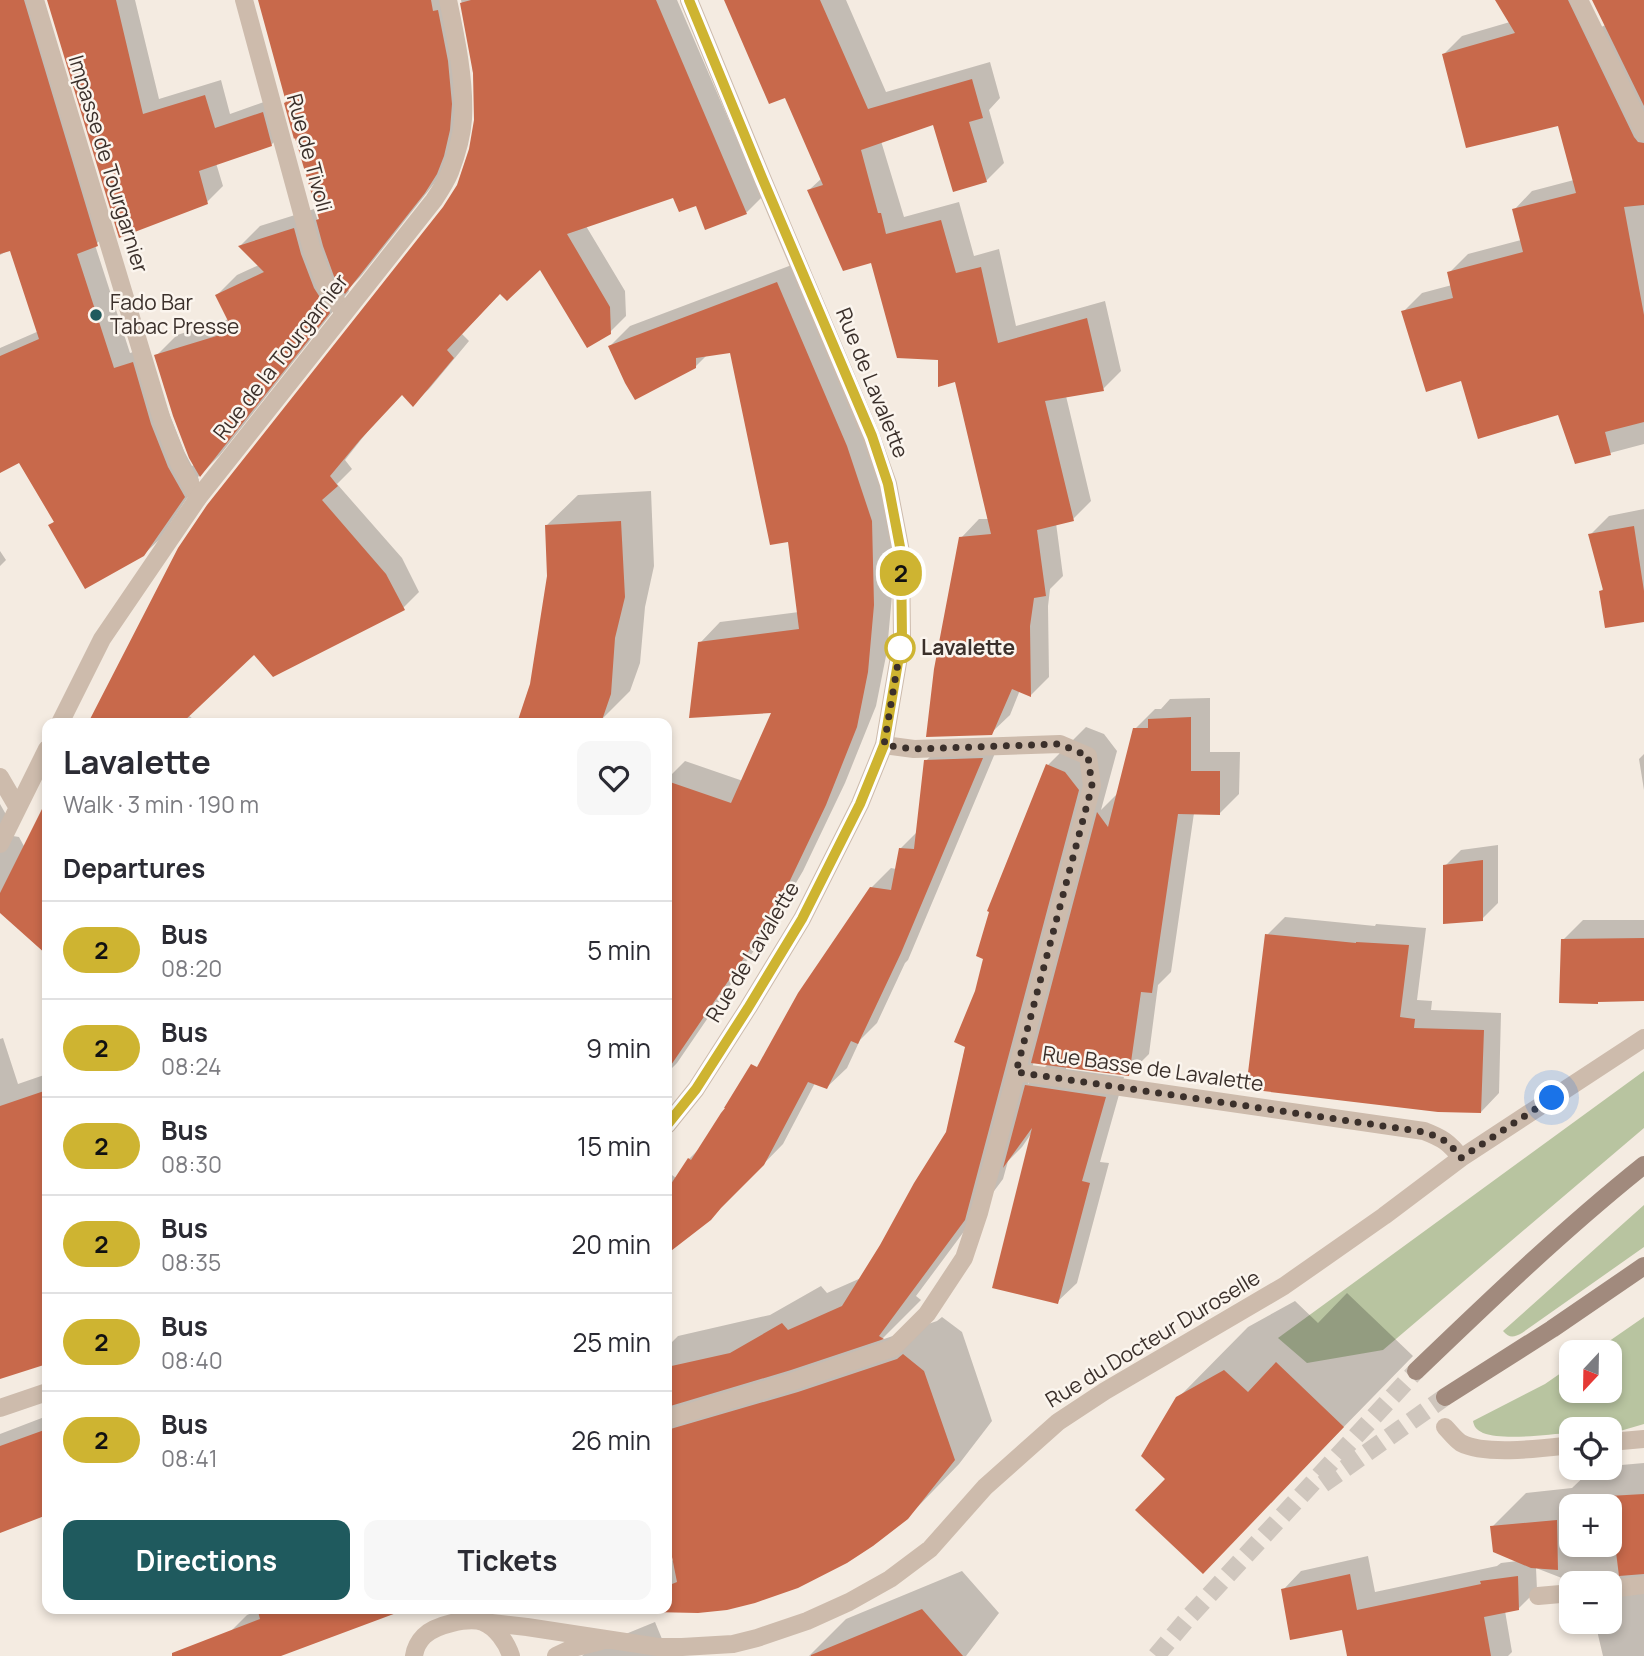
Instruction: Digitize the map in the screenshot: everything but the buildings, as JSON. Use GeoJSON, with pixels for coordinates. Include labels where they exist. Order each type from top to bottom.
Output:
{"type":"FeatureCollection","features":[{"type":"Feature","properties":{"kind":"main road"},"geometry":{"type":"LineString","coordinates":[[1416,1371],[1599,1201],[1644,1165]]}},
{"type":"Feature","properties":{"kind":"main road"},"geometry":{"type":"LineString","coordinates":[[1445,1397],[1644,1266]]}},
{"type":"Feature","properties":{"kind":"street","name":"Impasse de Tourgarnier"},"geometry":{"type":"LineString","coordinates":[[35,0],[162,420],[179,463],[198,498]]}},
{"type":"Feature","properties":{"kind":"street","name":"Rue de Tivoli"},"geometry":{"type":"LineString","coordinates":[[244,0],[312,250],[325,284],[344,313]]}},
{"type":"Feature","properties":{"kind":"street","name":"Rue de la Tourgarnier"},"geometry":{"type":"LineString","coordinates":[[62,718],[102,639],[198,498],[435,200],[450,174],[463,120],[456,36],[448,0]]}},
{"type":"Feature","properties":{"kind":"street","name":"Rue de Lavalette"},"geometry":{"type":"LineString","coordinates":[[672,1119],[696,1089],[802,919],[860,804],[884,745],[902,639],[901,552],[888,484],[872,436],[689,0]]}},
{"type":"Feature","properties":{"kind":"street"},"geometry":{"type":"LineString","coordinates":[[1579,0],[1644,132]]}},
{"type":"Feature","properties":{"kind":"street","name":"Rue Basse de Lavalette"},"geometry":{"type":"LineString","coordinates":[[884,745],[914,749],[1060,744],[1088,756],[1092,786],[1016,1072],[1424,1132],[1450,1144],[1461,1158]]}},
{"type":"Feature","properties":{"kind":"street"},"geometry":{"type":"LineString","coordinates":[[0,844],[42,759]]}},
{"type":"Feature","properties":{"kind":"street"},"geometry":{"type":"LineString","coordinates":[[0,777],[18,808]]}},
{"type":"Feature","properties":{"kind":"street"},"geometry":{"type":"LineString","coordinates":[[1461,1158],[1644,1038]]}},
{"type":"Feature","properties":{"kind":"street"},"geometry":{"type":"LineString","coordinates":[[672,1418],[893,1348],[927,1314],[964,1258],[979,1213],[1016,1072]]}},
{"type":"Feature","properties":{"kind":"street","name":"Rue du Docteur Duroselle"},"geometry":{"type":"LineString","coordinates":[[410,1654],[424,1636],[445,1625],[464,1620],[658,1647],[733,1644],[807,1621],[849,1602],[890,1579],[930,1549],[985,1487],[1058,1422],[1105,1391],[1284,1286],[1461,1158]]}},
{"type":"Feature","properties":{"kind":"street"},"geometry":{"type":"LineString","coordinates":[[0,1408],[42,1394]]}},
{"type":"Feature","properties":{"kind":"street"},"geometry":{"type":"LineString","coordinates":[[1445,1427],[1461,1443],[1478,1448],[1512,1451],[1559,1446]]}},
{"type":"Feature","properties":{"kind":"street"},"geometry":{"type":"LineString","coordinates":[[1622,1441],[1644,1439]]}},
{"type":"Feature","properties":{"kind":"street"},"geometry":{"type":"LineString","coordinates":[[1622,1588],[1644,1585]]}},
{"type":"Feature","properties":{"kind":"street"},"geometry":{"type":"LineString","coordinates":[[1538,1596],[1559,1594]]}},
{"type":"Feature","properties":{"kind":"street"},"geometry":{"type":"LineString","coordinates":[[483,1622],[505,1640],[510,1656]]}},
{"type":"Feature","properties":{"kind":"street","name":"Rue du Docteur Duroselle"},"geometry":{"type":"LineString","coordinates":[[556,1656],[573,1648],[608,1639]]}},
{"type":"Feature","properties":{"kind":"green space"},"geometry":{"type":"Polygon","coordinates":[[[1644,1071],[1644,1128],[1383,1350],[1307,1363],[1278,1338],[1644,1071]]]}},
{"type":"Feature","properties":{"kind":"green space"},"geometry":{"type":"Polygon","coordinates":[[[1644,1205],[1644,1247],[1522,1333],[1512,1336],[1503,1331],[1644,1205]]]}},
{"type":"Feature","properties":{"kind":"green space"},"geometry":{"type":"Polygon","coordinates":[[[1644,1317],[1644,1424],[1622,1430],[1622,1417],[1559,1417],[1559,1434],[1514,1437],[1483,1433],[1475,1427],[1473,1421],[1559,1374],[1559,1404],[1622,1404],[1622,1340],[1611,1340],[1644,1317]]]}},
{"type":"Feature","properties":{"kind":"tunnel"},"geometry":{"type":"LineString","coordinates":[[1156,1656],[1416,1371]]}},
{"type":"Feature","properties":{"kind":"tunnel"},"geometry":{"type":"LineString","coordinates":[[1323,1484],[1445,1397]]}},
{"type":"Feature","properties":{"kind":"bus line","name":"2"},"geometry":{"type":"LineString","coordinates":[[672,1119],[696,1089],[802,919],[860,804],[884,745],[902,639],[901,552],[888,484],[872,436],[689,0]]}},
{"type":"Feature","properties":{"kind":"place","name":"Fado Bar Tabac Presse"},"geometry":{"type":"Point","coordinates":[96,315]}},
{"type":"Feature","properties":{"kind":"place","name":"Lavalette"},"geometry":{"type":"Point","coordinates":[900,648]}},
{"type":"Feature","properties":{"kind":"route"},"geometry":{"type":"LineString","coordinates":[[900,648],[902,639],[884,745],[914,749],[1060,744],[1088,756],[1092,786],[1016,1072],[1424,1132],[1450,1144],[1461,1158],[1552,1098]]}}]}
